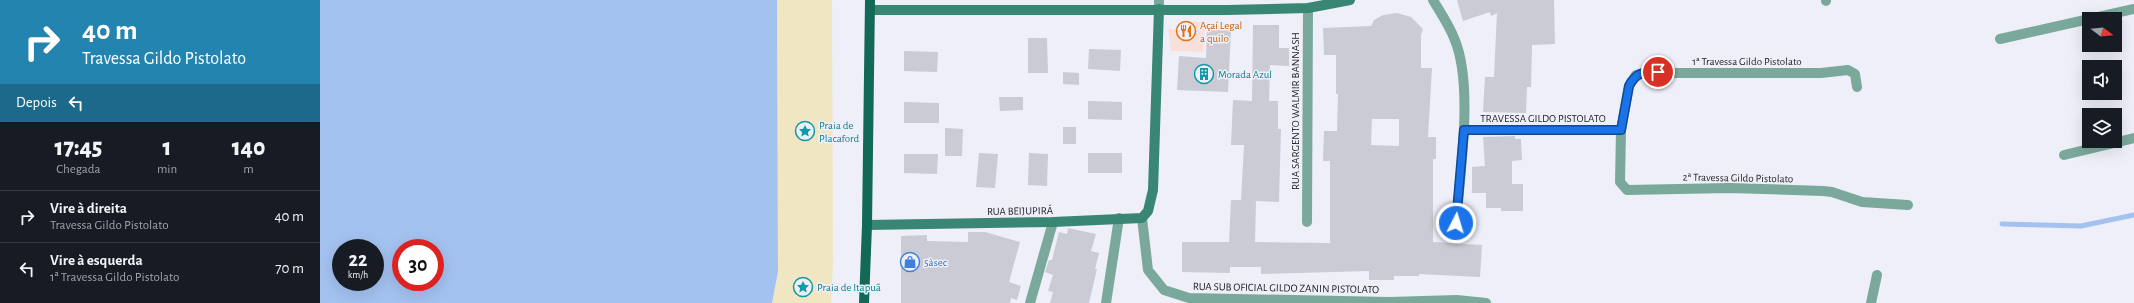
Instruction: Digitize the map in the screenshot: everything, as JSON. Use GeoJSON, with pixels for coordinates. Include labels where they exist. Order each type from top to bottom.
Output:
{"type":"FeatureCollection","features":[{"type":"Feature","properties":{"kind":"main road"},"geometry":{"type":"LineString","coordinates":[[864,303],[867,225],[870,5],[1308,4],[1350,0]]}},
{"type":"Feature","properties":{"kind":"main road"},"geometry":{"type":"LineString","coordinates":[[1142,218],[1148,211],[1153,190],[1159,5]]}},
{"type":"Feature","properties":{"kind":"main road","name":"RUA BEIJUPIRÁ"},"geometry":{"type":"LineString","coordinates":[[867,225],[1053,222],[1142,218]]}},
{"type":"Feature","properties":{"kind":"street"},"geometry":{"type":"LineString","coordinates":[[1433,0],[1454,38],[1461,63],[1464,130],[1456,223]]}},
{"type":"Feature","properties":{"kind":"street","name":"RUA SARGENTO WALMIR BANNASH"},"geometry":{"type":"LineString","coordinates":[[1307,222],[1308,4]]}},
{"type":"Feature","properties":{"kind":"street"},"geometry":{"type":"LineString","coordinates":[[2000,39],[2134,9]]}},
{"type":"Feature","properties":{"kind":"street","name":"1ª Travessa Gildo Pistolato"},"geometry":{"type":"LineString","coordinates":[[1621,130],[1629,86],[1636,75],[1643,72],[1821,73],[1853,71],[1855,74],[1857,87]]}},
{"type":"Feature","properties":{"kind":"street","name":"TRAVESSA GILDO PISTOLATO"},"geometry":{"type":"LineString","coordinates":[[1464,130],[1621,130]]}},
{"type":"Feature","properties":{"kind":"street","name":"2ª Travessa Gildo Pistolato"},"geometry":{"type":"LineString","coordinates":[[1621,130],[1620,182],[1627,190],[1730,188],[1823,191],[1832,192],[1862,202],[1908,205]]}},
{"type":"Feature","properties":{"kind":"street"},"geometry":{"type":"LineString","coordinates":[[2064,155],[2134,138]]}},
{"type":"Feature","properties":{"kind":"street"},"geometry":{"type":"LineString","coordinates":[[1106,303],[1120,218]]}},
{"type":"Feature","properties":{"kind":"street","name":"RUA SUB OFICIAL GILDO ZANIN PISTOLATO"},"geometry":{"type":"LineString","coordinates":[[1142,218],[1148,270],[1164,290],[1189,298],[1389,302],[1457,300],[1486,303]]}},
{"type":"Feature","properties":{"kind":"street"},"geometry":{"type":"LineString","coordinates":[[1030,303],[1053,222]]}},
{"type":"Feature","properties":{"kind":"street"},"geometry":{"type":"LineString","coordinates":[[1871,303],[1877,275]]}},
{"type":"Feature","properties":{"kind":"shaded area"},"geometry":{"type":"Polygon","coordinates":[[[1193,21],[1205,23],[1203,52],[1171,51],[1168,29],[1192,29],[1193,21]]]}},
{"type":"Feature","properties":{"kind":"sand","name":"Praia de Placaford"},"geometry":{"type":"Polygon","coordinates":[[[777,0],[832,0],[833,262],[831,303],[772,303],[778,272],[777,0]]]}},
{"type":"Feature","properties":{"kind":"water"},"geometry":{"type":"Polygon","coordinates":[[[320,0],[777,0],[778,272],[772,303],[320,303],[320,0]]]}},
{"type":"Feature","properties":{"kind":"building"},"geometry":{"type":"Polygon","coordinates":[[[1457,0],[1554,0],[1555,44],[1532,45],[1531,87],[1527,87],[1526,113],[1483,112],[1485,77],[1494,77],[1497,13],[1491,16],[1490,12],[1463,21],[1457,0]]]}},
{"type":"Feature","properties":{"kind":"building"},"geometry":{"type":"Polygon","coordinates":[[[1397,13],[1411,17],[1423,29],[1421,35],[1421,68],[1432,68],[1428,137],[1436,137],[1436,159],[1433,159],[1433,242],[1482,245],[1480,277],[1419,274],[1419,276],[1394,276],[1394,280],[1369,280],[1369,271],[1261,274],[1261,267],[1230,267],[1230,273],[1182,272],[1182,242],[1229,242],[1231,200],[1241,200],[1244,145],[1231,145],[1233,100],[1252,101],[1253,25],[1279,25],[1279,48],[1289,48],[1289,66],[1270,65],[1269,101],[1278,101],[1278,129],[1281,129],[1279,202],[1256,201],[1255,242],[1330,243],[1330,161],[1323,161],[1324,131],[1337,131],[1338,94],[1336,94],[1336,55],[1324,55],[1323,28],[1371,26],[1374,20],[1383,15],[1397,13]],[[1372,119],[1371,145],[1399,146],[1399,119],[1372,119]]]}},
{"type":"Feature","properties":{"kind":"building","name":"Morada Azul"},"geometry":{"type":"Polygon","coordinates":[[[1207,29],[1231,30],[1228,92],[1177,90],[1179,56],[1206,58],[1207,29]]]}},
{"type":"Feature","properties":{"kind":"building"},"geometry":{"type":"Polygon","coordinates":[[[1028,38],[1047,38],[1048,73],[1028,73],[1028,38]]]}},
{"type":"Feature","properties":{"kind":"building"},"geometry":{"type":"Polygon","coordinates":[[[1089,49],[1121,50],[1120,71],[1088,69],[1089,49]]]}},
{"type":"Feature","properties":{"kind":"building"},"geometry":{"type":"Polygon","coordinates":[[[904,51],[938,52],[937,72],[904,71],[904,51]]]}},
{"type":"Feature","properties":{"kind":"building"},"geometry":{"type":"Polygon","coordinates":[[[1063,72],[1079,73],[1079,85],[1063,84],[1063,72]]]}},
{"type":"Feature","properties":{"kind":"building"},"geometry":{"type":"Polygon","coordinates":[[[999,97],[1023,97],[1023,110],[1000,111],[999,97]]]}},
{"type":"Feature","properties":{"kind":"building"},"geometry":{"type":"Polygon","coordinates":[[[1088,101],[1122,102],[1122,120],[1088,119],[1088,101]]]}},
{"type":"Feature","properties":{"kind":"building"},"geometry":{"type":"Polygon","coordinates":[[[904,102],[939,103],[939,123],[904,123],[904,102]]]}},
{"type":"Feature","properties":{"kind":"building"},"geometry":{"type":"Polygon","coordinates":[[[1063,127],[1076,127],[1076,144],[1063,144],[1063,127]]]}},
{"type":"Feature","properties":{"kind":"building"},"geometry":{"type":"Polygon","coordinates":[[[945,128],[963,129],[962,156],[945,156],[945,128]]]}},
{"type":"Feature","properties":{"kind":"building"},"geometry":{"type":"Polygon","coordinates":[[[1515,136],[1515,139],[1521,139],[1522,160],[1512,161],[1512,184],[1523,184],[1523,211],[1501,211],[1501,208],[1486,208],[1486,193],[1472,193],[1472,167],[1485,166],[1483,137],[1515,136]]]}},
{"type":"Feature","properties":{"kind":"building"},"geometry":{"type":"Polygon","coordinates":[[[979,153],[998,154],[995,188],[976,187],[979,153]]]}},
{"type":"Feature","properties":{"kind":"building"},"geometry":{"type":"Polygon","coordinates":[[[1029,153],[1048,154],[1047,186],[1028,185],[1029,153]]]}},
{"type":"Feature","properties":{"kind":"building"},"geometry":{"type":"Polygon","coordinates":[[[1088,153],[1122,153],[1122,173],[1088,173],[1088,153]]]}},
{"type":"Feature","properties":{"kind":"building"},"geometry":{"type":"Polygon","coordinates":[[[904,154],[938,154],[937,174],[904,173],[904,154]]]}},
{"type":"Feature","properties":{"kind":"building"},"geometry":{"type":"Polygon","coordinates":[[[1068,228],[1096,234],[1091,251],[1099,253],[1089,303],[1050,303],[1053,292],[1048,291],[1053,275],[1045,272],[1049,260],[1052,260],[1059,232],[1067,234],[1068,228]]]}},
{"type":"Feature","properties":{"kind":"building"},"geometry":{"type":"Polygon","coordinates":[[[968,232],[985,232],[1020,242],[1009,282],[1021,286],[1017,300],[1011,298],[1010,303],[901,303],[901,236],[927,235],[927,241],[968,242],[968,232]]]}},
{"type":"Feature","properties":{"kind":"waterway"},"geometry":{"type":"LineString","coordinates":[[2002,224],[2081,226],[2134,215]]}},
{"type":"Feature","properties":{"kind":"place","name":"Açaí Legal a quilo"},"geometry":{"type":"Point","coordinates":[1186,31]}},
{"type":"Feature","properties":{"kind":"place","name":"Morada Azul"},"geometry":{"type":"Point","coordinates":[1204,74]}},
{"type":"Feature","properties":{"kind":"place","name":"Praia de Placaford"},"geometry":{"type":"Point","coordinates":[805,131]}},
{"type":"Feature","properties":{"kind":"place","name":"5àsec"},"geometry":{"type":"Point","coordinates":[910,262]}},
{"type":"Feature","properties":{"kind":"place","name":"Praia de Itapuã"},"geometry":{"type":"Point","coordinates":[803,287]}},
{"type":"Feature","properties":{"kind":"route"},"geometry":{"type":"LineString","coordinates":[[1456,223],[1464,130],[1621,130],[1629,86],[1632,79],[1636,75],[1643,72],[1658,72]]}}]}
